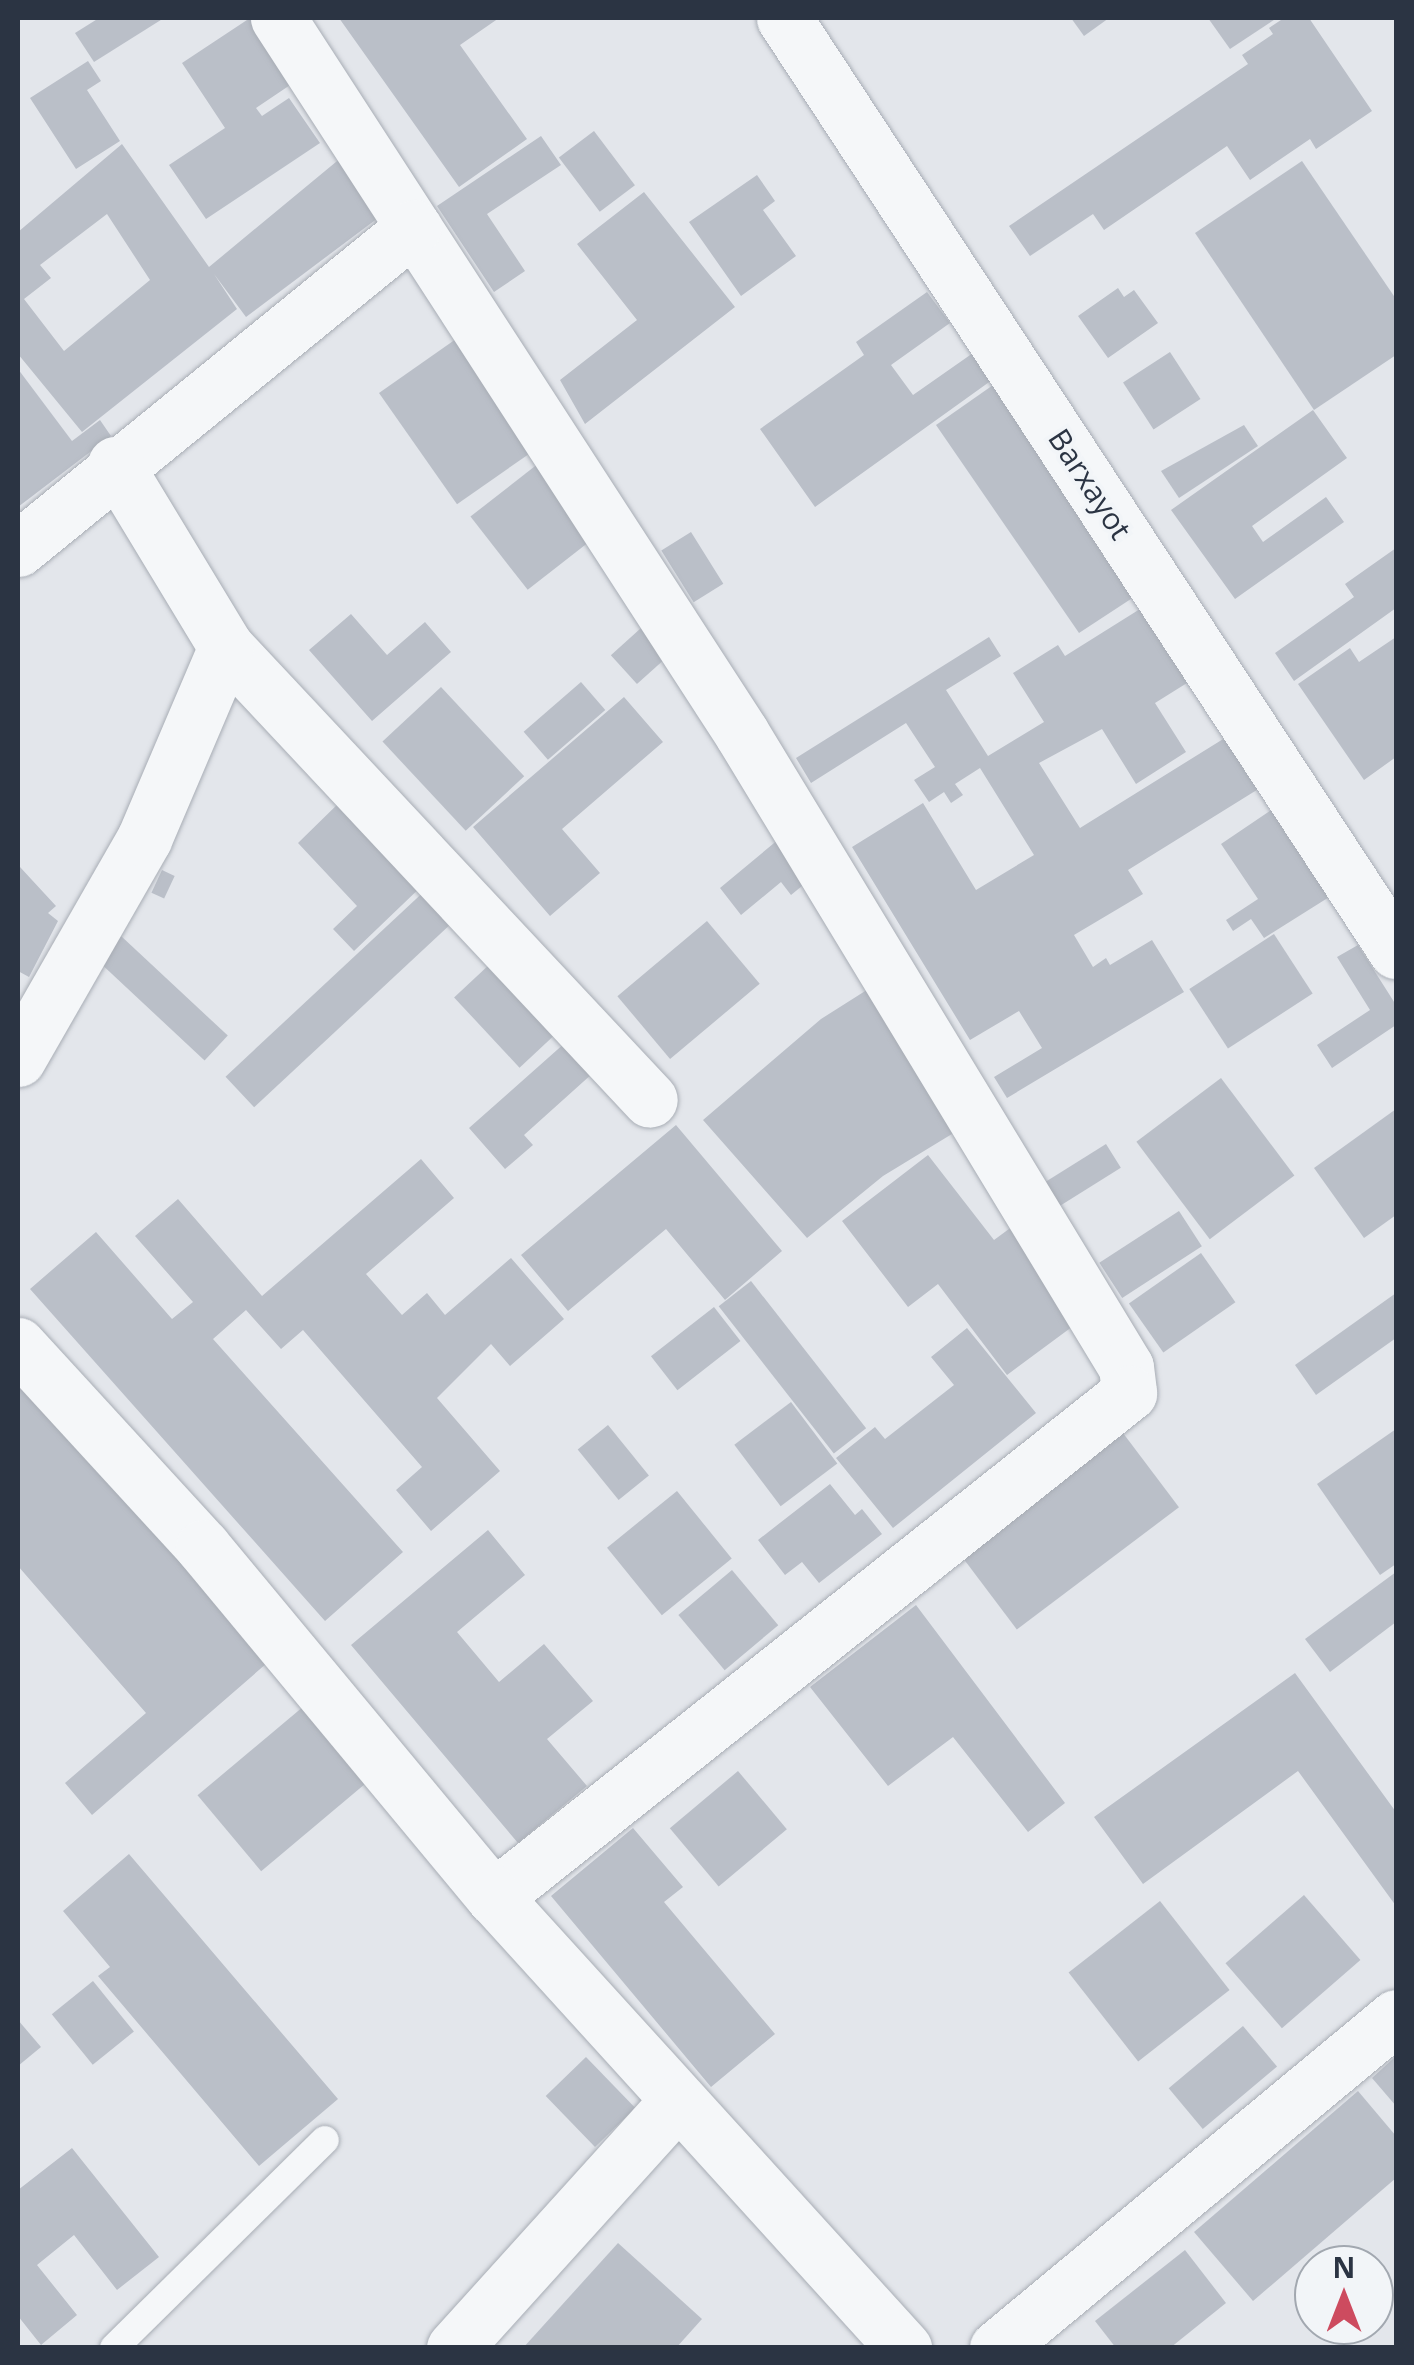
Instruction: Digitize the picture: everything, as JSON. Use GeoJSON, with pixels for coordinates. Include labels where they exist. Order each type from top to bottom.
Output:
{"type":"FeatureCollection","features":[{"type":"Feature","properties":{"kind":"street"},"geometry":{"type":"LineString","coordinates":[[278,18],[742,734],[1126,1367],[1129,1393],[494,1897]]}},
{"type":"Feature","properties":{"kind":"street","name":"Barxayot"},"geometry":{"type":"LineString","coordinates":[[784,18],[1396,951]]}},
{"type":"Feature","properties":{"kind":"street"},"geometry":{"type":"LineString","coordinates":[[18,549],[115,464],[414,227]]}},
{"type":"Feature","properties":{"kind":"street"},"geometry":{"type":"LineString","coordinates":[[115,464],[226,647],[650,1100]]}},
{"type":"Feature","properties":{"kind":"street"},"geometry":{"type":"LineString","coordinates":[[18,1058],[144,839],[226,647]]}},
{"type":"Feature","properties":{"kind":"street"},"geometry":{"type":"LineString","coordinates":[[18,1345],[203,1547],[494,1897],[676,2102],[904,2348]]}},
{"type":"Feature","properties":{"kind":"street"},"geometry":{"type":"LineString","coordinates":[[997,2348],[1396,2017]]}},
{"type":"Feature","properties":{"kind":"street"},"geometry":{"type":"LineString","coordinates":[[454,2348],[676,2102]]}},
{"type":"Feature","properties":{"kind":"lane"},"geometry":{"type":"LineString","coordinates":[[114,2348],[325,2140]]}},
{"type":"Feature","properties":{"kind":"building"},"geometry":{"type":"Polygon","coordinates":[[[99,18],[164,18],[94,62],[75,33],[99,18]]]}},
{"type":"Feature","properties":{"kind":"building"},"geometry":{"type":"Polygon","coordinates":[[[250,18],[262,18],[302,77],[256,108],[262,116],[289,98],[320,143],[206,219],[169,165],[225,128],[182,63],[250,18]]]}},
{"type":"Feature","properties":{"kind":"building"},"geometry":{"type":"Polygon","coordinates":[[[339,18],[499,18],[460,45],[527,139],[459,187],[339,18]]]}},
{"type":"Feature","properties":{"kind":"building"},"geometry":{"type":"Polygon","coordinates":[[[1071,18],[1109,18],[1084,36],[1071,18]]]}},
{"type":"Feature","properties":{"kind":"building"},"geometry":{"type":"Polygon","coordinates":[[[1208,18],[1277,18],[1230,49],[1208,18]]]}},
{"type":"Feature","properties":{"kind":"building"},"geometry":{"type":"Polygon","coordinates":[[[1284,18],[1309,18],[1372,111],[1316,149],[1310,139],[1250,180],[1227,146],[1104,230],[1093,214],[1030,256],[1009,226],[1248,64],[1242,55],[1273,34],[1269,28],[1284,18]]]}},
{"type":"Feature","properties":{"kind":"building"},"geometry":{"type":"Polygon","coordinates":[[[88,61],[101,81],[87,90],[120,141],[76,169],[30,98],[88,61]]]}},
{"type":"Feature","properties":{"kind":"building"},"geometry":{"type":"Polygon","coordinates":[[[594,131],[635,185],[600,212],[559,157],[594,131]]]}},
{"type":"Feature","properties":{"kind":"building"},"geometry":{"type":"Polygon","coordinates":[[[541,136],[561,165],[487,214],[525,271],[494,292],[437,206],[541,136]]]}},
{"type":"Feature","properties":{"kind":"building"},"geometry":{"type":"Polygon","coordinates":[[[122,144],[209,267],[348,152],[390,209],[246,317],[214,274],[237,309],[82,432],[18,354],[18,232],[122,144]],[[107,214],[40,265],[51,278],[24,299],[64,351],[150,280],[107,214]]]}},
{"type":"Feature","properties":{"kind":"building"},"geometry":{"type":"Polygon","coordinates":[[[1302,161],[1396,299],[1396,355],[1314,410],[1195,233],[1302,161]]]}},
{"type":"Feature","properties":{"kind":"building"},"geometry":{"type":"Polygon","coordinates":[[[757,175],[775,201],[763,210],[796,256],[741,296],[689,222],[757,175]]]}},
{"type":"Feature","properties":{"kind":"building"},"geometry":{"type":"Polygon","coordinates":[[[644,192],[735,307],[585,424],[560,380],[637,320],[577,244],[644,192]]]}},
{"type":"Feature","properties":{"kind":"building"},"geometry":{"type":"Polygon","coordinates":[[[1118,288],[1124,297],[1134,290],[1158,323],[1108,358],[1078,316],[1118,288]]]}},
{"type":"Feature","properties":{"kind":"building"},"geometry":{"type":"Polygon","coordinates":[[[927,292],[950,323],[891,365],[913,395],[973,353],[992,380],[815,507],[760,429],[864,355],[856,342],[927,292]]]}},
{"type":"Feature","properties":{"kind":"building"},"geometry":{"type":"Polygon","coordinates":[[[456,339],[534,450],[457,504],[379,393],[456,339]]]}},
{"type":"Feature","properties":{"kind":"building"},"geometry":{"type":"Polygon","coordinates":[[[1170,352],[1200,399],[1154,429],[1123,382],[1170,352]]]}},
{"type":"Feature","properties":{"kind":"building"},"geometry":{"type":"Polygon","coordinates":[[[18,369],[72,441],[100,420],[111,436],[18,507],[18,369]]]}},
{"type":"Feature","properties":{"kind":"building"},"geometry":{"type":"Polygon","coordinates":[[[1006,376],[1137,595],[1079,633],[936,425],[1006,376]]]}},
{"type":"Feature","properties":{"kind":"building"},"geometry":{"type":"Polygon","coordinates":[[[1313,410],[1347,458],[1252,526],[1263,542],[1326,497],[1344,522],[1235,599],[1171,510],[1313,410]]]}},
{"type":"Feature","properties":{"kind":"building"},"geometry":{"type":"Polygon","coordinates":[[[1244,425],[1258,446],[1179,498],[1161,471],[1244,425]]]}},
{"type":"Feature","properties":{"kind":"building"},"geometry":{"type":"Polygon","coordinates":[[[539,463],[596,536],[528,590],[470,517],[539,463]]]}},
{"type":"Feature","properties":{"kind":"building"},"geometry":{"type":"Polygon","coordinates":[[[691,532],[723,584],[694,602],[661,551],[691,532]]]}},
{"type":"Feature","properties":{"kind":"building"},"geometry":{"type":"Polygon","coordinates":[[[1396,548],[1396,608],[1294,681],[1275,653],[1354,597],[1345,584],[1396,548]]]}},
{"type":"Feature","properties":{"kind":"building"},"geometry":{"type":"Polygon","coordinates":[[[1148,604],[1195,678],[1155,703],[1186,752],[1136,784],[1102,729],[1039,763],[1080,828],[1228,736],[1260,788],[1128,870],[1143,894],[1074,935],[1093,967],[1106,958],[1110,965],[1152,940],[1184,992],[1007,1098],[994,1077],[1042,1048],[1019,1011],[970,1040],[852,847],[923,803],[976,890],[1034,855],[980,768],[955,784],[963,795],[951,803],[944,792],[929,802],[914,780],[935,767],[906,723],[811,783],[796,758],[989,637],[1001,656],[946,690],[988,756],[1044,722],[1013,673],[1058,645],[1065,656],[1148,604]]]}},
{"type":"Feature","properties":{"kind":"building"},"geometry":{"type":"Polygon","coordinates":[[[351,614],[387,655],[425,622],[451,652],[372,721],[309,650],[351,614]]]}},
{"type":"Feature","properties":{"kind":"building"},"geometry":{"type":"Polygon","coordinates":[[[651,619],[677,648],[637,684],[611,655],[651,619]]]}},
{"type":"Feature","properties":{"kind":"building"},"geometry":{"type":"Polygon","coordinates":[[[1396,637],[1396,757],[1364,780],[1298,684],[1350,648],[1359,662],[1396,637]]]}},
{"type":"Feature","properties":{"kind":"building"},"geometry":{"type":"Polygon","coordinates":[[[581,682],[605,710],[548,760],[524,732],[581,682]]]}},
{"type":"Feature","properties":{"kind":"building"},"geometry":{"type":"Polygon","coordinates":[[[441,687],[524,776],[466,831],[382,742],[441,687]]]}},
{"type":"Feature","properties":{"kind":"building"},"geometry":{"type":"Polygon","coordinates":[[[624,697],[663,742],[562,829],[600,873],[550,916],[473,827],[624,697]]]}},
{"type":"Feature","properties":{"kind":"building"},"geometry":{"type":"Polygon","coordinates":[[[345,797],[426,882],[354,951],[333,929],[357,906],[298,843],[345,797]]]}},
{"type":"Feature","properties":{"kind":"building"},"geometry":{"type":"Polygon","coordinates":[[[1280,804],[1334,894],[1264,938],[1251,919],[1233,931],[1226,920],[1258,899],[1221,844],[1280,804]]]}},
{"type":"Feature","properties":{"kind":"building"},"geometry":{"type":"Polygon","coordinates":[[[791,829],[824,868],[791,895],[781,882],[741,915],[720,888],[791,829]]]}},
{"type":"Feature","properties":{"kind":"building"},"geometry":{"type":"Polygon","coordinates":[[[20,867],[56,906],[48,913],[58,921],[29,977],[18,971],[20,867]]]}},
{"type":"Feature","properties":{"kind":"building"},"geometry":{"type":"Polygon","coordinates":[[[162,870],[175,876],[164,899],[151,893],[162,870]]]}},
{"type":"Feature","properties":{"kind":"building"},"geometry":{"type":"Polygon","coordinates":[[[431,885],[460,916],[254,1107],[225,1077],[431,885]]]}},
{"type":"Feature","properties":{"kind":"building"},"geometry":{"type":"Polygon","coordinates":[[[707,921],[760,984],[670,1059],[617,996],[707,921]]]}},
{"type":"Feature","properties":{"kind":"building"},"geometry":{"type":"Polygon","coordinates":[[[1274,934],[1313,994],[1228,1049],[1189,989],[1274,934]]]}},
{"type":"Feature","properties":{"kind":"building"},"geometry":{"type":"Polygon","coordinates":[[[121,936],[228,1036],[205,1060],[98,961],[121,936]]]}},
{"type":"Feature","properties":{"kind":"building"},"geometry":{"type":"Polygon","coordinates":[[[1358,945],[1396,1005],[1396,1025],[1332,1068],[1317,1045],[1370,1010],[1337,957],[1358,945]]]}},
{"type":"Feature","properties":{"kind":"building"},"geometry":{"type":"Polygon","coordinates":[[[506,949],[571,1019],[520,1068],[454,997],[506,949]]]}},
{"type":"Feature","properties":{"kind":"building"},"geometry":{"type":"Polygon","coordinates":[[[881,981],[970,1123],[883,1176],[807,1238],[703,1120],[821,1019],[881,981]]]}},
{"type":"Feature","properties":{"kind":"building"},"geometry":{"type":"Polygon","coordinates":[[[566,1042],[593,1073],[524,1135],[533,1145],[505,1169],[469,1128],[566,1042]]]}},
{"type":"Feature","properties":{"kind":"building"},"geometry":{"type":"Polygon","coordinates":[[[1221,1078],[1294,1175],[1210,1239],[1136,1142],[1221,1078]]]}},
{"type":"Feature","properties":{"kind":"building"},"geometry":{"type":"Polygon","coordinates":[[[1396,1109],[1396,1215],[1364,1238],[1314,1168],[1396,1109]]]}},
{"type":"Feature","properties":{"kind":"building"},"geometry":{"type":"Polygon","coordinates":[[[676,1125],[782,1251],[725,1300],[666,1229],[568,1311],[521,1255],[676,1125]]]}},
{"type":"Feature","properties":{"kind":"building"},"geometry":{"type":"Polygon","coordinates":[[[1106,1144],[1121,1168],[1059,1206],[1044,1183],[1106,1144]]]}},
{"type":"Feature","properties":{"kind":"building"},"geometry":{"type":"Polygon","coordinates":[[[928,1155],[994,1240],[1013,1226],[1084,1318],[1007,1375],[938,1284],[908,1307],[842,1221],[928,1155]]]}},
{"type":"Feature","properties":{"kind":"building"},"geometry":{"type":"Polygon","coordinates":[[[421,1159],[454,1198],[366,1274],[402,1315],[427,1293],[445,1315],[511,1258],[564,1319],[510,1366],[491,1344],[437,1398],[500,1471],[431,1531],[396,1490],[422,1467],[303,1330],[281,1349],[246,1310],[213,1339],[403,1552],[325,1621],[30,1289],[96,1232],[172,1319],[193,1302],[135,1236],[178,1199],[262,1296],[421,1159]]]}},
{"type":"Feature","properties":{"kind":"building"},"geometry":{"type":"Polygon","coordinates":[[[1179,1211],[1202,1246],[1122,1298],[1099,1263],[1179,1211]]]}},
{"type":"Feature","properties":{"kind":"building"},"geometry":{"type":"Polygon","coordinates":[[[1201,1253],[1235,1302],[1163,1353],[1129,1303],[1201,1253]]]}},
{"type":"Feature","properties":{"kind":"building"},"geometry":{"type":"Polygon","coordinates":[[[751,1281],[866,1428],[834,1454],[719,1306],[751,1281]]]}},
{"type":"Feature","properties":{"kind":"building"},"geometry":{"type":"Polygon","coordinates":[[[1396,1293],[1396,1338],[1316,1395],[1295,1365],[1396,1293]]]}},
{"type":"Feature","properties":{"kind":"building"},"geometry":{"type":"Polygon","coordinates":[[[714,1307],[740,1341],[677,1390],[651,1356],[714,1307]]]}},
{"type":"Feature","properties":{"kind":"building"},"geometry":{"type":"Polygon","coordinates":[[[967,1328],[1036,1413],[893,1528],[836,1458],[875,1427],[885,1439],[954,1385],[931,1357],[967,1328]]]}},
{"type":"Feature","properties":{"kind":"building"},"geometry":{"type":"Polygon","coordinates":[[[18,1365],[274,1657],[92,1815],[65,1783],[146,1713],[18,1566],[18,1365]]]}},
{"type":"Feature","properties":{"kind":"building"},"geometry":{"type":"Polygon","coordinates":[[[791,1402],[837,1463],[781,1506],[734,1445],[791,1402]]]}},
{"type":"Feature","properties":{"kind":"building"},"geometry":{"type":"Polygon","coordinates":[[[608,1425],[649,1476],[619,1500],[578,1450],[608,1425]]]}},
{"type":"Feature","properties":{"kind":"building"},"geometry":{"type":"Polygon","coordinates":[[[1396,1429],[1396,1564],[1380,1575],[1317,1484],[1396,1429]]]}},
{"type":"Feature","properties":{"kind":"building"},"geometry":{"type":"Polygon","coordinates":[[[1123,1433],[1179,1507],[1017,1629],[961,1555],[1123,1433]]]}},
{"type":"Feature","properties":{"kind":"building"},"geometry":{"type":"Polygon","coordinates":[[[830,1484],[855,1515],[862,1509],[882,1534],[819,1583],[802,1562],[785,1575],[758,1540],[830,1484]]]}},
{"type":"Feature","properties":{"kind":"building"},"geometry":{"type":"Polygon","coordinates":[[[677,1491],[732,1559],[662,1615],[607,1548],[677,1491]]]}},
{"type":"Feature","properties":{"kind":"building"},"geometry":{"type":"Polygon","coordinates":[[[488,1530],[525,1575],[457,1632],[499,1682],[544,1644],[593,1701],[547,1739],[587,1786],[518,1843],[351,1645],[488,1530]]]}},
{"type":"Feature","properties":{"kind":"building"},"geometry":{"type":"Polygon","coordinates":[[[732,1570],[778,1625],[725,1670],[678,1615],[732,1570]]]}},
{"type":"Feature","properties":{"kind":"building"},"geometry":{"type":"Polygon","coordinates":[[[1396,1572],[1396,1622],[1330,1672],[1305,1639],[1396,1572]]]}},
{"type":"Feature","properties":{"kind":"building"},"geometry":{"type":"Polygon","coordinates":[[[916,1605],[1065,1803],[1028,1832],[953,1737],[888,1786],[810,1687],[916,1605]]]}},
{"type":"Feature","properties":{"kind":"building"},"geometry":{"type":"Polygon","coordinates":[[[1295,1673],[1396,1812],[1396,1906],[1298,1771],[1143,1884],[1094,1817],[1295,1673]]]}},
{"type":"Feature","properties":{"kind":"building"},"geometry":{"type":"Polygon","coordinates":[[[304,1706],[368,1782],[261,1871],[198,1795],[304,1706]]]}},
{"type":"Feature","properties":{"kind":"building"},"geometry":{"type":"Polygon","coordinates":[[[738,1771],[787,1829],[719,1886],[670,1828],[738,1771]]]}},
{"type":"Feature","properties":{"kind":"building"},"geometry":{"type":"Polygon","coordinates":[[[633,1828],[683,1887],[664,1902],[775,2034],[711,2087],[551,1896],[633,1828]]]}},
{"type":"Feature","properties":{"kind":"building"},"geometry":{"type":"Polygon","coordinates":[[[129,1854],[338,2099],[259,2166],[98,1976],[110,1967],[63,1911],[129,1854]]]}},
{"type":"Feature","properties":{"kind":"building"},"geometry":{"type":"Polygon","coordinates":[[[1304,1895],[1360,1960],[1282,2028],[1226,1963],[1304,1895]]]}},
{"type":"Feature","properties":{"kind":"building"},"geometry":{"type":"Polygon","coordinates":[[[1160,1901],[1230,1990],[1138,2061],[1069,1972],[1160,1901]]]}},
{"type":"Feature","properties":{"kind":"building"},"geometry":{"type":"Polygon","coordinates":[[[93,1981],[134,2032],[93,2065],[52,2014],[93,1981]]]}},
{"type":"Feature","properties":{"kind":"building"},"geometry":{"type":"Polygon","coordinates":[[[18,2020],[41,2047],[18,2066],[18,2020]]]}},
{"type":"Feature","properties":{"kind":"building"},"geometry":{"type":"Polygon","coordinates":[[[1243,2026],[1277,2067],[1203,2129],[1169,2088],[1243,2026]]]}},
{"type":"Feature","properties":{"kind":"building"},"geometry":{"type":"Polygon","coordinates":[[[1396,2056],[1396,2106],[1372,2078],[1396,2056]]]}},
{"type":"Feature","properties":{"kind":"building"},"geometry":{"type":"Polygon","coordinates":[[[586,2057],[635,2108],[595,2147],[546,2096],[586,2057]]]}},
{"type":"Feature","properties":{"kind":"building"},"geometry":{"type":"Polygon","coordinates":[[[1358,2091],[1396,2136],[1396,2178],[1318,2245],[1294,2245],[1294,2266],[1253,2301],[1194,2232],[1358,2091]]]}},
{"type":"Feature","properties":{"kind":"building"},"geometry":{"type":"Polygon","coordinates":[[[72,2148],[159,2257],[117,2290],[74,2235],[37,2265],[77,2315],[41,2345],[18,2316],[18,2190],[72,2148]]]}},
{"type":"Feature","properties":{"kind":"building"},"geometry":{"type":"Polygon","coordinates":[[[618,2243],[702,2319],[676,2348],[523,2348],[618,2243]]]}},
{"type":"Feature","properties":{"kind":"building"},"geometry":{"type":"Polygon","coordinates":[[[1185,2250],[1226,2303],[1170,2348],[1116,2348],[1095,2321],[1185,2250]]]}}]}
